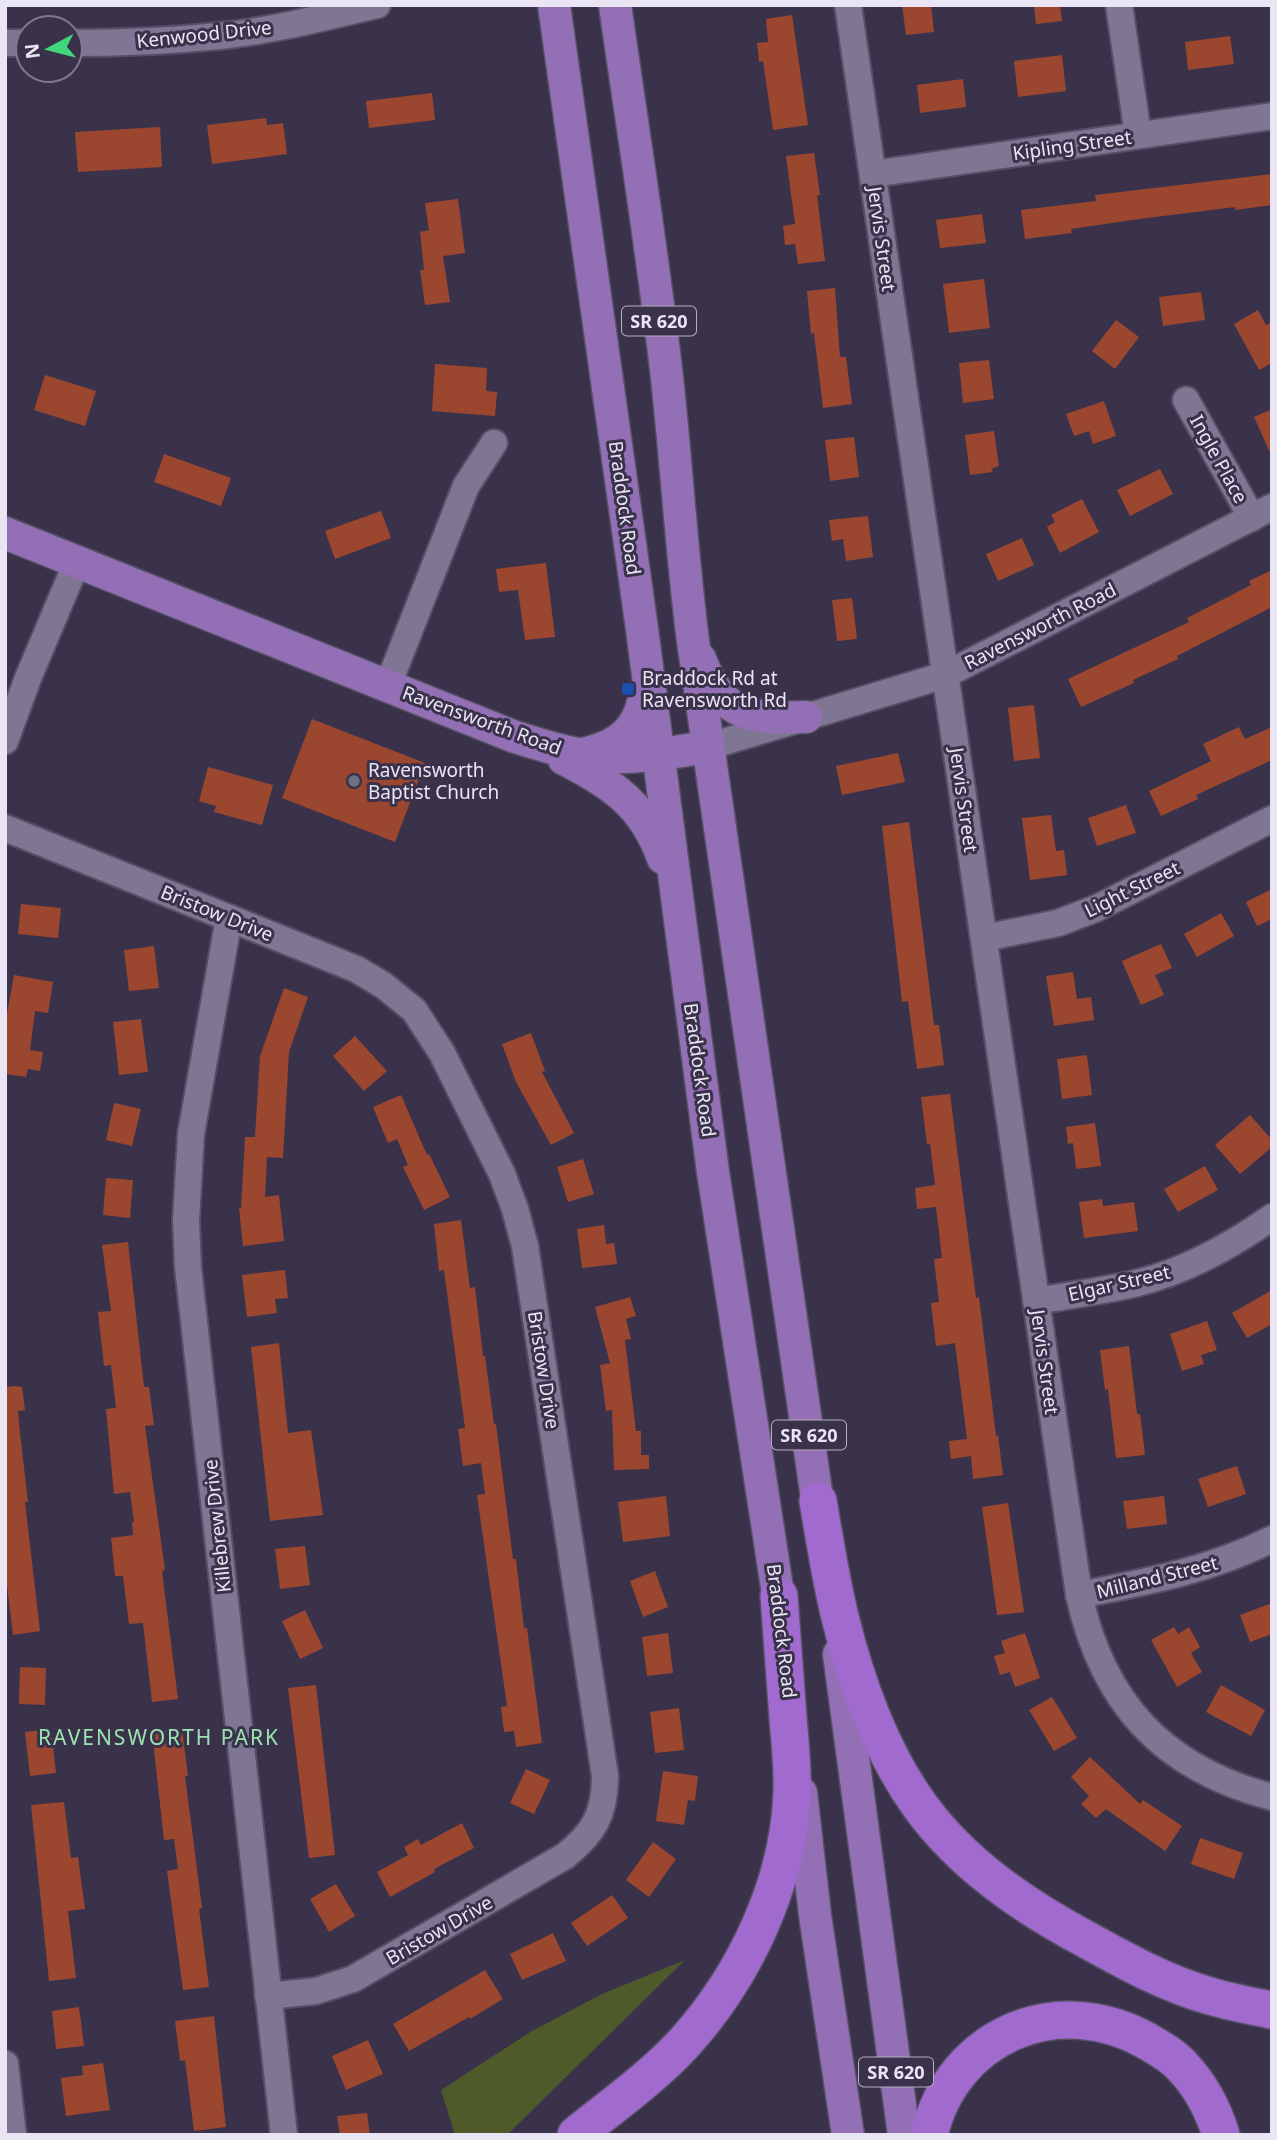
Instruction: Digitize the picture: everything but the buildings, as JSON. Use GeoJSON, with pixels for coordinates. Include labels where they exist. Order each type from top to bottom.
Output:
{"type":"FeatureCollection","features":[{"type":"Feature","properties":{"kind":"highway"},"geometry":{"type":"LineString","coordinates":[[818,1501],[841,1620],[858,1681],[898,1770],[921,1806],[947,1836],[972,1864],[1003,1889],[1088,1941],[1172,1983],[1208,1996],[1272,2010]]}},
{"type":"Feature","properties":{"kind":"highway"},"geometry":{"type":"LineString","coordinates":[[576,2135],[646,2079],[709,2013],[743,1959],[776,1884],[788,1832],[792,1792],[779,1596]]}},
{"type":"Feature","properties":{"kind":"highway"},"geometry":{"type":"LineString","coordinates":[[929,2135],[947,2088],[968,2060],[1002,2036],[1042,2023],[1066,2021],[1090,2021],[1111,2026],[1133,2033],[1165,2052],[1181,2064],[1207,2098],[1221,2135]]}},
{"type":"Feature","properties":{"kind":"main road","name":"Braddock Road"},"geometry":{"type":"LineString","coordinates":[[554,5],[648,676],[713,1172],[779,1596],[815,1915],[848,2135]]}},
{"type":"Feature","properties":{"kind":"main road","name":"SR 620"},"geometry":{"type":"LineString","coordinates":[[615,5],[668,388],[692,638],[760,1114],[786,1269],[904,2135]]}},
{"type":"Feature","properties":{"kind":"main road","name":"Ravensworth Road"},"geometry":{"type":"LineString","coordinates":[[5,533],[515,737],[556,750],[604,757],[658,755],[707,747]]}},
{"type":"Feature","properties":{"kind":"main road"},"geometry":{"type":"LineString","coordinates":[[692,638],[705,670],[730,704],[748,715],[768,718],[806,717]]}},
{"type":"Feature","properties":{"kind":"main road"},"geometry":{"type":"LineString","coordinates":[[580,754],[608,746],[634,725],[643,707],[648,676]]}},
{"type":"Feature","properties":{"kind":"main road"},"geometry":{"type":"LineString","coordinates":[[515,737],[596,775],[613,787],[643,817],[656,840],[667,870],[683,943]]}},
{"type":"Feature","properties":{"kind":"street","name":"Kenwood Drive"},"geometry":{"type":"LineString","coordinates":[[84,43],[130,43],[222,36],[293,24],[377,5]]}},
{"type":"Feature","properties":{"kind":"street","name":"Jervis Street"},"geometry":{"type":"LineString","coordinates":[[848,5],[1079,1595]]}},
{"type":"Feature","properties":{"kind":"street"},"geometry":{"type":"LineString","coordinates":[[1119,5],[1138,135]]}},
{"type":"Feature","properties":{"kind":"street","name":"Kipling Street"},"geometry":{"type":"LineString","coordinates":[[873,174],[1272,116]]}},
{"type":"Feature","properties":{"kind":"street","name":"Ingle Place"},"geometry":{"type":"LineString","coordinates":[[1186,400],[1262,512]]}},
{"type":"Feature","properties":{"kind":"street"},"geometry":{"type":"LineString","coordinates":[[388,685],[466,486],[494,443]]}},
{"type":"Feature","properties":{"kind":"street","name":"Ravensworth Road"},"geometry":{"type":"LineString","coordinates":[[707,747],[945,675],[1262,512]]}},
{"type":"Feature","properties":{"kind":"street"},"geometry":{"type":"LineString","coordinates":[[5,741],[28,678],[77,562]]}},
{"type":"Feature","properties":{"kind":"street","name":"Light Street"},"geometry":{"type":"LineString","coordinates":[[984,938],[1058,923],[1097,908],[1272,819]]}},
{"type":"Feature","properties":{"kind":"street","name":"Bristow Drive"},"geometry":{"type":"LineString","coordinates":[[5,828],[356,969],[398,996],[414,1010],[442,1053],[502,1174],[525,1246],[605,1776],[605,1793],[599,1816],[582,1843],[565,1856],[399,1954],[339,1985],[316,1991],[268,1996]]}},
{"type":"Feature","properties":{"kind":"street","name":"Killebrew Drive"},"geometry":{"type":"LineString","coordinates":[[229,918],[191,1134],[186,1220],[188,1267],[284,2135]]}},
{"type":"Feature","properties":{"kind":"street","name":"Elgar Street"},"geometry":{"type":"LineString","coordinates":[[1036,1301],[1139,1283],[1174,1271],[1216,1253],[1272,1217]]}},
{"type":"Feature","properties":{"kind":"street","name":"Milland Street"},"geometry":{"type":"LineString","coordinates":[[1079,1595],[1187,1573],[1272,1539]]}},
{"type":"Feature","properties":{"kind":"street"},"geometry":{"type":"LineString","coordinates":[[1079,1595],[1086,1628],[1098,1659],[1112,1686],[1133,1714],[1155,1737],[1210,1776],[1241,1789],[1272,1797]]}},
{"type":"Feature","properties":{"kind":"street"},"geometry":{"type":"LineString","coordinates":[[5,2064],[13,2135]]}},
{"type":"Feature","properties":{"kind":"green space"},"geometry":{"type":"Polygon","coordinates":[[[685,1960],[507,2135],[455,2135],[441,2090],[532,2031],[602,1994],[685,1960]]]}},
{"type":"Feature","properties":{"kind":"place","name":"Braddock Rd at Ravensworth Rd"},"geometry":{"type":"Point","coordinates":[628,689]}},
{"type":"Feature","properties":{"kind":"place","name":"Ravensworth Baptist Church"},"geometry":{"type":"Point","coordinates":[354,781]}},
{"type":"Feature","properties":{"kind":"district","name":"RAVENSWORTH PARK"},"geometry":{"type":"Point","coordinates":[159,1737]}}]}
